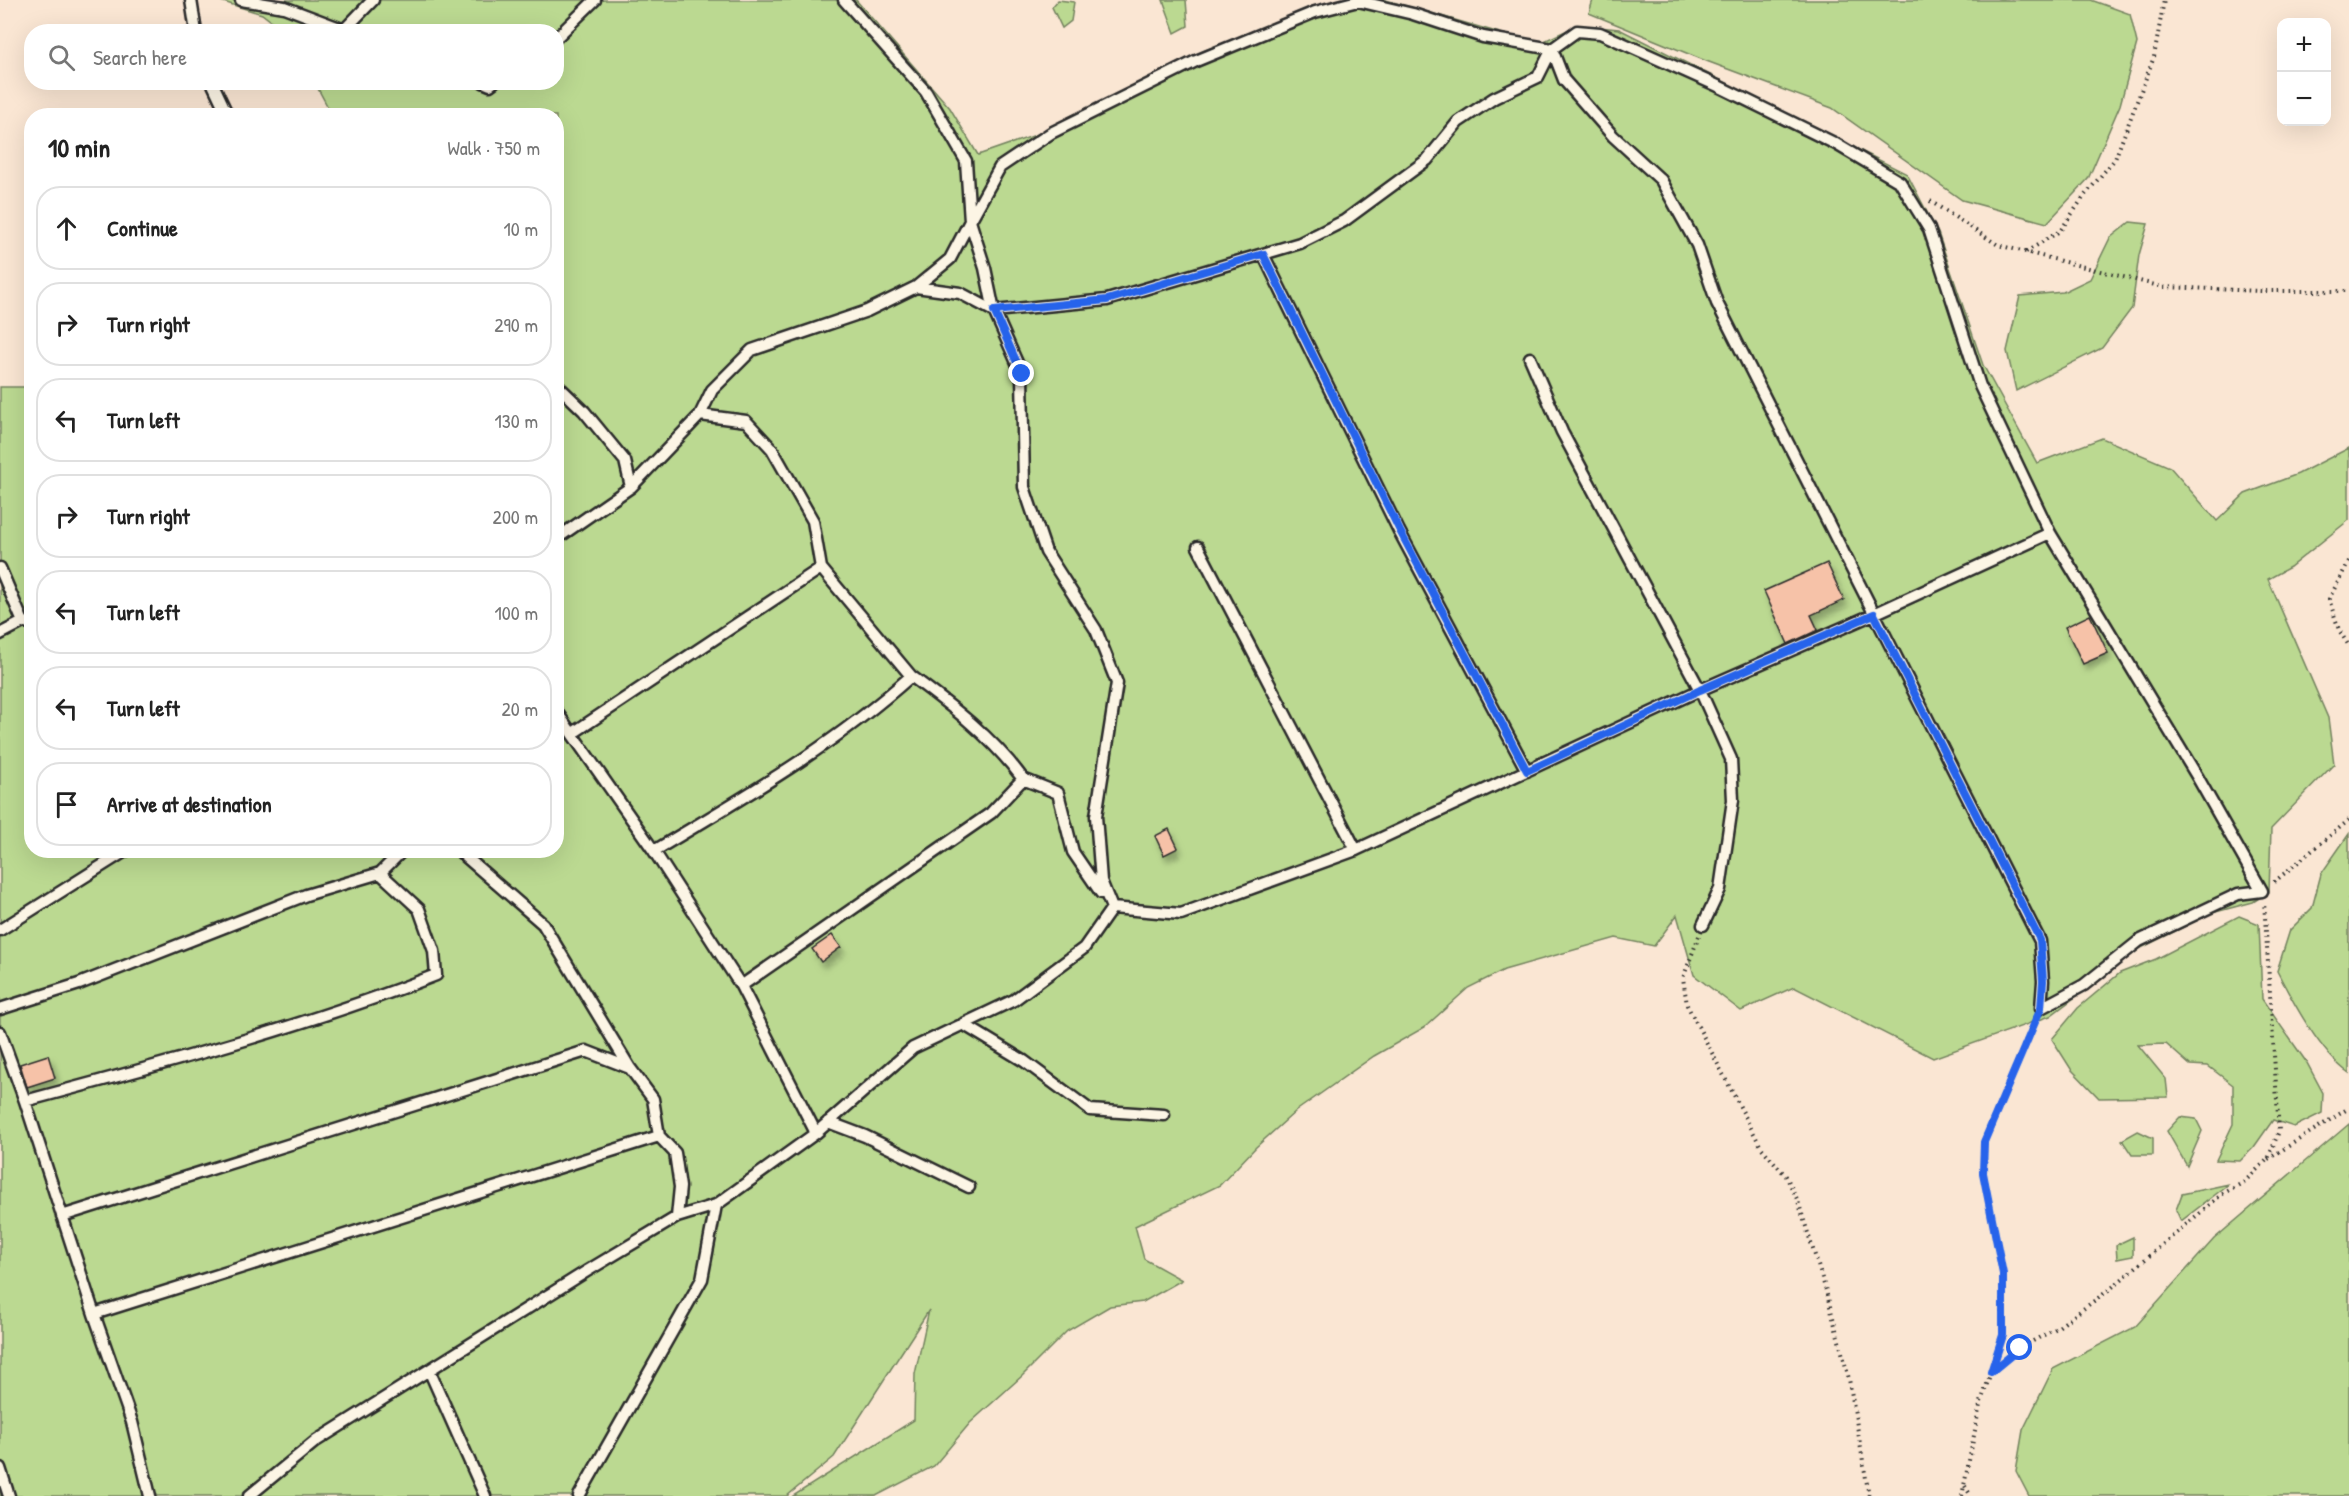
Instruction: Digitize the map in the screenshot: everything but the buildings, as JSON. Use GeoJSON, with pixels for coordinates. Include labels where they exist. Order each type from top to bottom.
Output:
{"type":"FeatureCollection","features":[{"type":"Feature","properties":{"kind":"lane"},"geometry":{"type":"LineString","coordinates":[[191,0],[195,24]]}},
{"type":"Feature","properties":{"kind":"lane"},"geometry":{"type":"LineString","coordinates":[[241,0],[284,6],[331,24]]}},
{"type":"Feature","properties":{"kind":"lane"},"geometry":{"type":"LineString","coordinates":[[352,24],[373,0]]}},
{"type":"Feature","properties":{"kind":"lane"},"geometry":{"type":"LineString","coordinates":[[564,30],[595,0]]}},
{"type":"Feature","properties":{"kind":"lane"},"geometry":{"type":"LineString","coordinates":[[844,0],[926,92],[966,161],[970,221],[985,268],[994,311],[1022,374],[1024,487],[1046,552],[1096,630],[1117,683],[1096,816],[1101,881],[1112,908]]}},
{"type":"Feature","properties":{"kind":"lane"},"geometry":{"type":"LineString","coordinates":[[564,533],[631,487],[700,414],[712,390],[752,350],[867,310],[916,287],[950,259],[1000,167],[1051,132],[1196,61],[1315,12],[1358,1],[1413,14],[1483,37],[1552,49]]}},
{"type":"Feature","properties":{"kind":"lane"},"geometry":{"type":"LineString","coordinates":[[916,287],[960,293],[994,311],[1107,300],[1300,243],[1344,221],[1427,160],[1458,122],[1494,98],[1538,77],[1552,49],[1577,31],[1600,33],[1718,86],[1836,144],[1900,182],[1929,229],[1980,386],[2050,532],[2198,778],[2262,891],[2238,894],[2139,941],[2084,985],[2041,1008]]}},
{"type":"Feature","properties":{"kind":"lane"},"geometry":{"type":"LineString","coordinates":[[1552,49],[1564,80],[1612,136],[1661,180],[1697,245],[1717,303],[2040,940],[2043,981],[2041,1008]]}},
{"type":"Feature","properties":{"kind":"lane"},"geometry":{"type":"LineString","coordinates":[[216,90],[224,108]]}},
{"type":"Feature","properties":{"kind":"lane"},"geometry":{"type":"LineString","coordinates":[[1263,254],[1400,531],[1527,771]]}},
{"type":"Feature","properties":{"kind":"lane"},"geometry":{"type":"LineString","coordinates":[[1530,358],[1563,432],[1700,690],[1731,759],[1733,800],[1720,889],[1703,925]]}},
{"type":"Feature","properties":{"kind":"lane"},"geometry":{"type":"LineString","coordinates":[[564,392],[584,411],[625,461],[631,487]]}},
{"type":"Feature","properties":{"kind":"lane"},"geometry":{"type":"LineString","coordinates":[[700,414],[746,421],[772,449],[813,520],[821,568],[911,676],[987,737],[1002,751],[1023,779],[1058,793],[1073,852],[1112,908]]}},
{"type":"Feature","properties":{"kind":"lane"},"geometry":{"type":"LineString","coordinates":[[1112,908],[1181,914],[1356,850],[1700,690],[1874,614],[2050,532]]}},
{"type":"Feature","properties":{"kind":"lane"},"geometry":{"type":"LineString","coordinates":[[1198,547],[1356,850]]}},
{"type":"Feature","properties":{"kind":"lane"},"geometry":{"type":"LineString","coordinates":[[0,568],[24,614]]}},
{"type":"Feature","properties":{"kind":"lane"},"geometry":{"type":"LineString","coordinates":[[573,733],[821,568]]}},
{"type":"Feature","properties":{"kind":"lane"},"geometry":{"type":"LineString","coordinates":[[0,634],[24,625]]}},
{"type":"Feature","properties":{"kind":"lane"},"geometry":{"type":"LineString","coordinates":[[654,851],[811,756],[872,711],[911,676]]}},
{"type":"Feature","properties":{"kind":"lane"},"geometry":{"type":"LineString","coordinates":[[564,721],[654,851],[741,986],[816,1133]]}},
{"type":"Feature","properties":{"kind":"lane"},"geometry":{"type":"LineString","coordinates":[[741,986],[991,813],[1023,779]]}},
{"type":"Feature","properties":{"kind":"lane"},"geometry":{"type":"LineString","coordinates":[[0,930],[108,858]]}},
{"type":"Feature","properties":{"kind":"lane"},"geometry":{"type":"LineString","coordinates":[[0,1009],[79,984],[306,895],[380,873],[395,858]]}},
{"type":"Feature","properties":{"kind":"lane"},"geometry":{"type":"LineString","coordinates":[[467,858],[543,924],[630,1068],[652,1099],[659,1136],[675,1153],[680,1187],[677,1217]]}},
{"type":"Feature","properties":{"kind":"lane"},"geometry":{"type":"LineString","coordinates":[[26,1101],[159,1065],[378,998],[436,975],[434,951],[419,909],[380,873]]}},
{"type":"Feature","properties":{"kind":"lane"},"geometry":{"type":"LineString","coordinates":[[249,1496],[316,1441],[429,1370],[677,1217],[716,1205],[816,1133],[913,1048],[1014,1000],[1084,948],[1112,908]]}},
{"type":"Feature","properties":{"kind":"lane"},"geometry":{"type":"LineString","coordinates":[[963,1024],[1024,1061],[1090,1110],[1164,1115]]}},
{"type":"Feature","properties":{"kind":"lane"},"geometry":{"type":"LineString","coordinates":[[0,1032],[26,1101],[94,1314],[132,1422],[150,1496]]}},
{"type":"Feature","properties":{"kind":"lane"},"geometry":{"type":"LineString","coordinates":[[62,1216],[586,1051],[630,1068]]}},
{"type":"Feature","properties":{"kind":"lane"},"geometry":{"type":"LineString","coordinates":[[828,1122],[865,1136],[969,1187]]}},
{"type":"Feature","properties":{"kind":"lane"},"geometry":{"type":"LineString","coordinates":[[94,1314],[659,1136]]}},
{"type":"Feature","properties":{"kind":"lane"},"geometry":{"type":"LineString","coordinates":[[579,1496],[702,1279],[716,1205]]}},
{"type":"Feature","properties":{"kind":"lane"},"geometry":{"type":"LineString","coordinates":[[429,1370],[485,1496]]}},
{"type":"Feature","properties":{"kind":"lane"},"geometry":{"type":"LineString","coordinates":[[0,1468],[9,1496]]}},
{"type":"Feature","properties":{"kind":"path"},"geometry":{"type":"LineString","coordinates":[[2026,252],[2060,231],[2085,195],[2115,159],[2154,57],[2164,0]]}},
{"type":"Feature","properties":{"kind":"path"},"geometry":{"type":"LineString","coordinates":[[1928,200],[1998,245],[2163,287],[2262,291],[2349,291]]}},
{"type":"Feature","properties":{"kind":"path"},"geometry":{"type":"LineString","coordinates":[[2349,561],[2329,599],[2339,630],[2349,646]]}},
{"type":"Feature","properties":{"kind":"path"},"geometry":{"type":"LineString","coordinates":[[2268,1159],[2279,1131],[2262,891],[2349,820]]}},
{"type":"Feature","properties":{"kind":"path"},"geometry":{"type":"LineString","coordinates":[[1703,925],[1683,978],[1687,1005],[1761,1147],[1786,1176],[1798,1201],[1826,1291],[1849,1379],[1869,1496]]}},
{"type":"Feature","properties":{"kind":"path"},"geometry":{"type":"LineString","coordinates":[[1962,1496],[1980,1405],[2003,1335],[2003,1274],[1983,1173],[1984,1142],[2041,1008]]}},
{"type":"Feature","properties":{"kind":"path"},"geometry":{"type":"LineString","coordinates":[[1991,1372],[2020,1348],[2057,1328],[2109,1290],[2221,1196],[2244,1182],[2268,1159],[2349,1108]]}},
{"type":"Feature","properties":{"kind":"path"},"geometry":{"type":"LineString","coordinates":[[1965,1486],[1971,1496]]}},
{"type":"Feature","properties":{"kind":"green space"},"geometry":{"type":"Polygon","coordinates":[[[217,0],[856,0],[950,108],[978,155],[1047,131],[1203,51],[1335,0],[1386,0],[1538,44],[1578,25],[1619,29],[1907,174],[1938,233],[1983,365],[2037,463],[2102,438],[2170,467],[2217,521],[2245,494],[2298,474],[2349,448],[2349,520],[2290,567],[2268,579],[2328,718],[2334,764],[2271,829],[2269,892],[2253,902],[2212,913],[2141,948],[2050,1016],[1933,1058],[1794,987],[1741,1011],[1694,975],[1677,915],[1654,946],[1616,938],[1504,970],[1468,988],[1425,1027],[1374,1056],[1296,1111],[1256,1147],[1220,1185],[1135,1226],[1144,1259],[1182,1280],[1143,1302],[1110,1306],[1067,1331],[970,1423],[934,1466],[876,1496],[793,1496],[914,1420],[915,1374],[929,1310],[834,1457],[787,1496],[0,1496],[0,387],[24,387],[24,858],[564,858],[564,108],[328,108],[319,90],[564,90],[564,24],[275,24],[262,14],[217,0]]]}},
{"type":"Feature","properties":{"kind":"green space"},"geometry":{"type":"Polygon","coordinates":[[[1058,0],[1074,2],[1071,21],[1062,28],[1052,7],[1058,0]]]}},
{"type":"Feature","properties":{"kind":"green space"},"geometry":{"type":"Polygon","coordinates":[[[1163,0],[1186,0],[1188,26],[1175,33],[1163,0]]]}},
{"type":"Feature","properties":{"kind":"green space"},"geometry":{"type":"Polygon","coordinates":[[[1593,0],[2091,0],[2130,14],[2137,43],[2120,105],[2088,179],[2047,223],[1962,200],[1832,108],[1701,59],[1589,13],[1593,0]]]}},
{"type":"Feature","properties":{"kind":"green space"},"geometry":{"type":"Polygon","coordinates":[[[2130,222],[2148,224],[2139,255],[2132,308],[2102,348],[2016,391],[2007,351],[2020,296],[2063,292],[2090,279],[2110,238],[2130,222]]]}},
{"type":"Feature","properties":{"kind":"green space"},"geometry":{"type":"Polygon","coordinates":[[[2349,834],[2349,1073],[2338,1064],[2318,1040],[2299,1012],[2277,971],[2290,930],[2312,908],[2321,874],[2349,834]]]}},
{"type":"Feature","properties":{"kind":"green space"},"geometry":{"type":"Polygon","coordinates":[[[2239,916],[2259,924],[2262,999],[2307,1063],[2323,1093],[2322,1113],[2294,1127],[2273,1120],[2254,1147],[2240,1161],[2216,1160],[2233,1124],[2233,1085],[2208,1066],[2190,1065],[2166,1044],[2138,1045],[2166,1079],[2168,1097],[2099,1098],[2071,1069],[2052,1039],[2078,1008],[2120,973],[2156,959],[2239,916]]]}},
{"type":"Feature","properties":{"kind":"green space"},"geometry":{"type":"Polygon","coordinates":[[[2180,1117],[2196,1119],[2202,1131],[2187,1166],[2167,1131],[2180,1117]]]}},
{"type":"Feature","properties":{"kind":"green space"},"geometry":{"type":"Polygon","coordinates":[[[2349,1124],[2349,1496],[2029,1496],[2016,1471],[2023,1430],[2053,1369],[2135,1327],[2214,1239],[2349,1124]]]}},
{"type":"Feature","properties":{"kind":"green space"},"geometry":{"type":"Polygon","coordinates":[[[2138,1131],[2153,1138],[2153,1155],[2132,1155],[2122,1140],[2138,1131]]]}},
{"type":"Feature","properties":{"kind":"green space"},"geometry":{"type":"Polygon","coordinates":[[[2229,1184],[2181,1221],[2176,1210],[2182,1194],[2229,1184]]]}},
{"type":"Feature","properties":{"kind":"green space"},"geometry":{"type":"Polygon","coordinates":[[[2133,1237],[2133,1256],[2117,1259],[2116,1245],[2133,1237]]]}},
{"type":"Feature","properties":{"kind":"route"},"geometry":{"type":"LineString","coordinates":[[1022,374],[994,311],[1107,300],[1263,254],[1400,531],[1527,771],[1700,690],[1874,614],[2040,940],[2043,981],[2041,1008],[1994,1112],[1984,1142],[1983,1173],[2003,1274],[2003,1335],[1991,1372],[2020,1348]]}}]}
